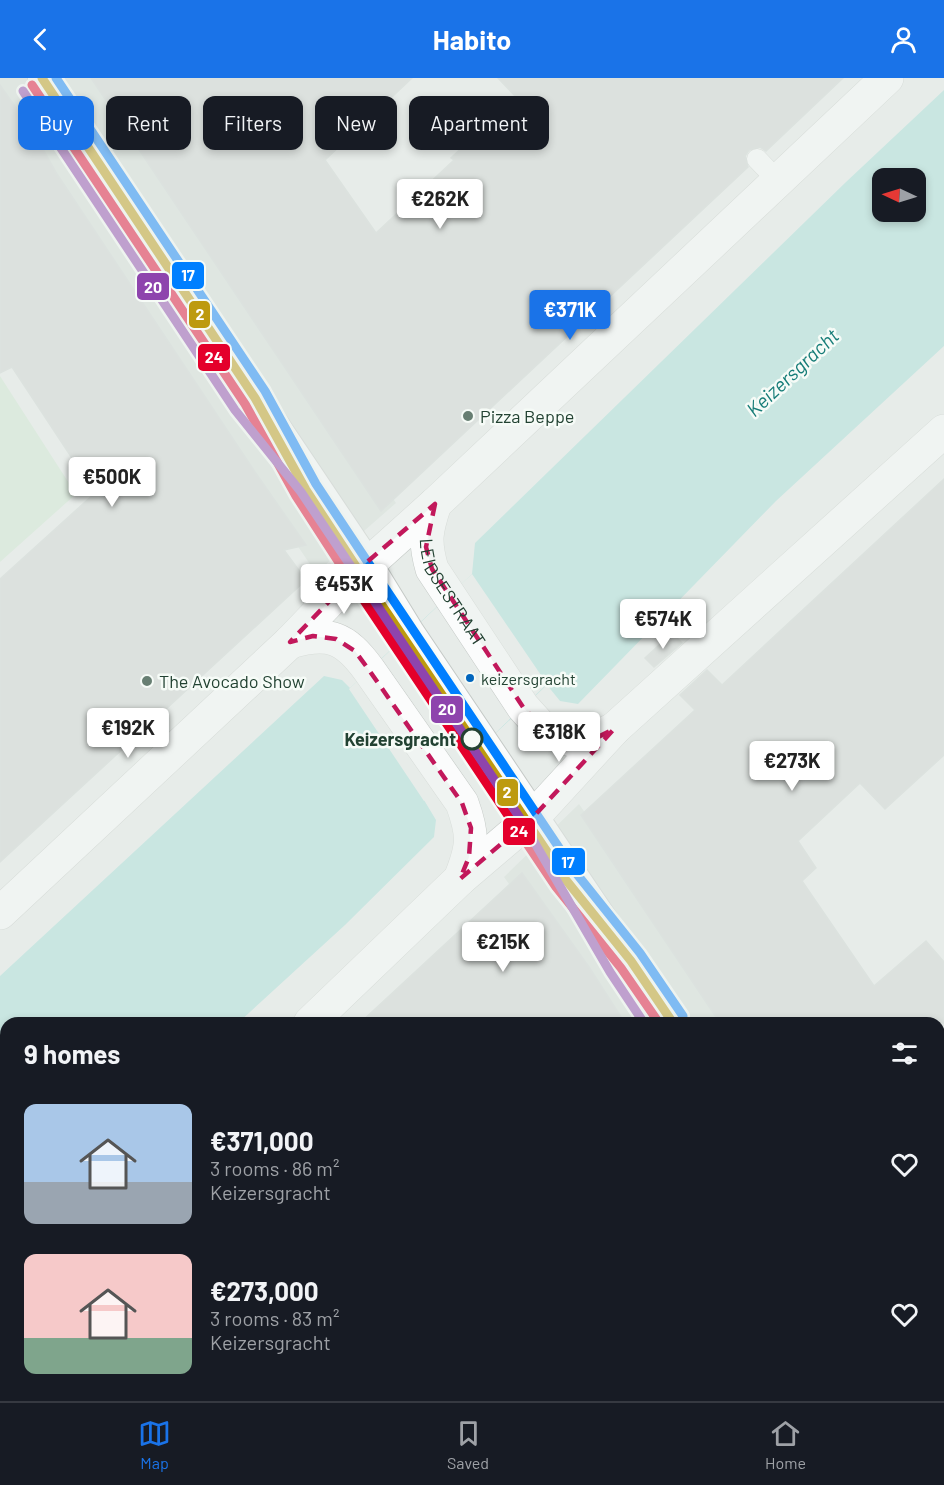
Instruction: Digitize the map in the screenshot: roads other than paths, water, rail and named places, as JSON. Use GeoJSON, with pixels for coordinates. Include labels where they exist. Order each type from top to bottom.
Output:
{"type":"FeatureCollection","features":[{"type":"Feature","properties":{"kind":"street"},"geometry":{"type":"LineString","coordinates":[[42,78],[669,1017]]}},
{"type":"Feature","properties":{"kind":"street"},"geometry":{"type":"LineString","coordinates":[[0,913],[290,642],[367,562],[375,558],[435,504],[767,170],[887,78]]}},
{"type":"Feature","properties":{"kind":"street"},"geometry":{"type":"LineString","coordinates":[[316,1017],[460,879],[535,815],[614,729],[944,431]]}},
{"type":"Feature","properties":{"kind":"street","name":"LEIDSESTRAAT"},"geometry":{"type":"LineString","coordinates":[[435,504],[427,526],[426,547],[432,569],[523,707],[542,728],[571,740],[590,741],[614,729]]}},
{"type":"Feature","properties":{"kind":"street"},"geometry":{"type":"LineString","coordinates":[[290,642],[313,636],[336,639],[355,651],[369,670],[462,803],[471,828],[469,857],[460,879]]}},
{"type":"Feature","properties":{"kind":"water"},"geometry":{"type":"Polygon","coordinates":[[[944,90],[944,346],[776,501],[578,704],[560,701],[547,685],[424,800],[436,820],[434,837],[345,925],[245,1017],[0,1017],[0,976],[324,676],[342,680],[350,688],[472,574],[475,543],[846,182],[944,90]]]}},
{"type":"Feature","properties":{"kind":"place","name":"Pizza Beppe"},"geometry":{"type":"Point","coordinates":[468,416]}},
{"type":"Feature","properties":{"kind":"place","name":"keizersgracht"},"geometry":{"type":"Point","coordinates":[470,678]}},
{"type":"Feature","properties":{"kind":"place","name":"The Avocado Show"},"geometry":{"type":"Point","coordinates":[147,681]}},
{"type":"Feature","properties":{"kind":"place","name":"Keizersgracht"},"geometry":{"type":"Point","coordinates":[472,739]}}]}
